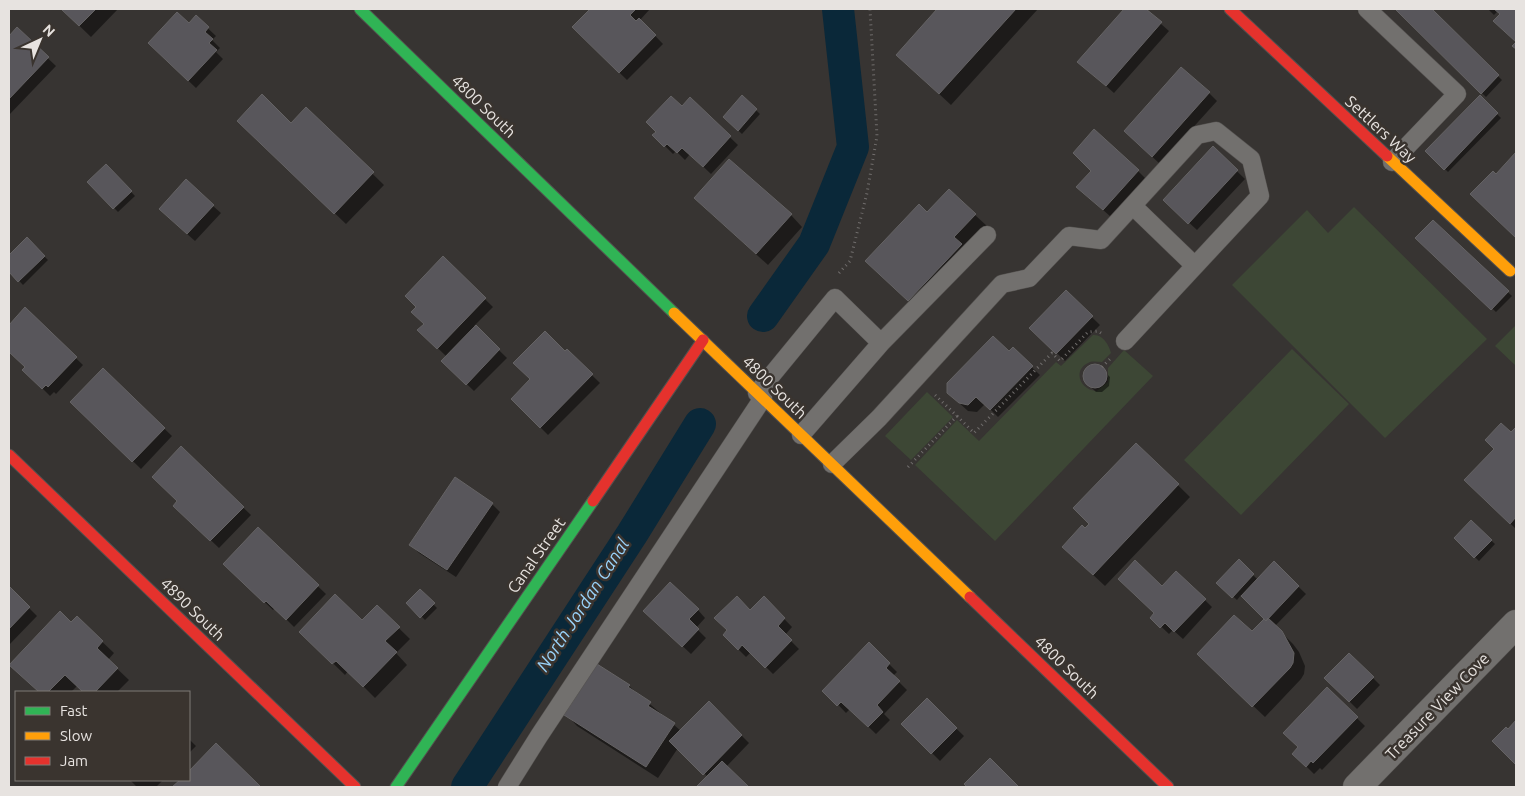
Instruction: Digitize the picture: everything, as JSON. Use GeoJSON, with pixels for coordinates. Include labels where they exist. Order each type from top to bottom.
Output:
{"type":"FeatureCollection","features":[{"type":"Feature","properties":{"kind":"street","name":"4800 South"},"geometry":{"type":"LineString","coordinates":[[360,9],[1168,787]]}},
{"type":"Feature","properties":{"kind":"street","name":"Settlers Way"},"geometry":{"type":"LineString","coordinates":[[1230,9],[1510,271]]}},
{"type":"Feature","properties":{"kind":"street","name":"Canal Street"},"geometry":{"type":"LineString","coordinates":[[396,787],[703,340]]}},
{"type":"Feature","properties":{"kind":"street","name":"4890 South"},"geometry":{"type":"LineString","coordinates":[[9,455],[355,787]]}},
{"type":"Feature","properties":{"kind":"street","name":"Treasure View Cove"},"geometry":{"type":"LineString","coordinates":[[1357,787],[1516,624]]}},
{"type":"Feature","properties":{"kind":"lane"},"geometry":{"type":"LineString","coordinates":[[1367,9],[1457,94],[1392,162]]}},
{"type":"Feature","properties":{"kind":"lane"},"geometry":{"type":"LineString","coordinates":[[832,464],[874,423],[1002,284],[1029,278],[1069,236],[1102,240],[1197,136],[1216,131],[1251,159],[1260,196],[1125,341]]}},
{"type":"Feature","properties":{"kind":"lane"},"geometry":{"type":"LineString","coordinates":[[1133,206],[1194,265]]}},
{"type":"Feature","properties":{"kind":"lane"},"geometry":{"type":"LineString","coordinates":[[801,435],[881,343],[987,235]]}},
{"type":"Feature","properties":{"kind":"lane"},"geometry":{"type":"LineString","coordinates":[[507,787],[760,396],[835,298],[881,343]]}},
{"type":"Feature","properties":{"kind":"path"},"geometry":{"type":"LineString","coordinates":[[837,276],[850,261],[867,193],[877,136],[870,9]]}},
{"type":"Feature","properties":{"kind":"path"},"geometry":{"type":"LineString","coordinates":[[916,377],[974,433],[1052,353],[1060,361],[1088,332],[1098,331],[1104,336]]}},
{"type":"Feature","properties":{"kind":"path"},"geometry":{"type":"LineString","coordinates":[[1102,367],[1112,356]]}},
{"type":"Feature","properties":{"kind":"path"},"geometry":{"type":"LineString","coordinates":[[908,467],[957,416]]}},
{"type":"Feature","properties":{"kind":"green space"},"geometry":{"type":"Polygon","coordinates":[[[1354,207],[1487,339],[1385,438],[1232,285],[1307,210],[1328,233],[1354,207]]]}},
{"type":"Feature","properties":{"kind":"green space"},"geometry":{"type":"Polygon","coordinates":[[[1516,325],[1516,366],[1495,346],[1516,325]]]}},
{"type":"Feature","properties":{"kind":"green space"},"geometry":{"type":"Polygon","coordinates":[[[1093,335],[1103,338],[1111,353],[1102,362],[1090,362],[1081,369],[1080,379],[1086,387],[1097,391],[1108,382],[1108,368],[1124,350],[1153,376],[995,541],[915,465],[957,420],[979,441],[1056,362],[1061,366],[1093,335]]]}},
{"type":"Feature","properties":{"kind":"green space"},"geometry":{"type":"Polygon","coordinates":[[[1292,349],[1349,404],[1241,515],[1184,460],[1292,349]]]}},
{"type":"Feature","properties":{"kind":"green space"},"geometry":{"type":"Polygon","coordinates":[[[927,392],[953,417],[911,460],[885,436],[927,392]]]}},
{"type":"Feature","properties":{"kind":"building"},"geometry":{"type":"Polygon","coordinates":[[[61,9],[96,9],[79,26],[61,9]]]}},
{"type":"Feature","properties":{"kind":"building"},"geometry":{"type":"Polygon","coordinates":[[[590,9],[636,9],[630,15],[636,21],[639,18],[656,35],[619,73],[572,27],[590,9]]]}},
{"type":"Feature","properties":{"kind":"building"},"geometry":{"type":"Polygon","coordinates":[[[937,9],[1016,9],[939,94],[896,55],[937,9]]]}},
{"type":"Feature","properties":{"kind":"building"},"geometry":{"type":"Polygon","coordinates":[[[1124,9],[1146,9],[1162,22],[1106,86],[1077,62],[1124,9]]]}},
{"type":"Feature","properties":{"kind":"building"},"geometry":{"type":"Polygon","coordinates":[[[1395,9],[1432,9],[1499,75],[1481,94],[1395,9]]]}},
{"type":"Feature","properties":{"kind":"building"},"geometry":{"type":"Polygon","coordinates":[[[1494,9],[1516,9],[1516,42],[1493,21],[1500,14],[1494,9]]]}},
{"type":"Feature","properties":{"kind":"building"},"geometry":{"type":"Polygon","coordinates":[[[177,12],[189,23],[196,15],[209,27],[205,32],[213,39],[209,43],[217,50],[188,81],[148,43],[177,12]]]}},
{"type":"Feature","properties":{"kind":"building"},"geometry":{"type":"Polygon","coordinates":[[[17,27],[49,57],[9,99],[9,36],[17,27]]]}},
{"type":"Feature","properties":{"kind":"building"},"geometry":{"type":"Polygon","coordinates":[[[1181,67],[1210,92],[1152,157],[1124,131],[1181,67]]]}},
{"type":"Feature","properties":{"kind":"building"},"geometry":{"type":"Polygon","coordinates":[[[262,94],[291,123],[306,107],[374,172],[334,214],[237,121],[262,94]]]}},
{"type":"Feature","properties":{"kind":"building"},"geometry":{"type":"Polygon","coordinates":[[[742,95],[757,109],[738,131],[723,117],[742,95]]]}},
{"type":"Feature","properties":{"kind":"building"},"geometry":{"type":"Polygon","coordinates":[[[1480,95],[1498,113],[1444,170],[1425,151],[1480,95]]]}},
{"type":"Feature","properties":{"kind":"building"},"geometry":{"type":"Polygon","coordinates":[[[671,96],[682,106],[690,97],[731,136],[703,167],[682,148],[677,153],[667,144],[664,147],[652,135],[656,132],[646,122],[671,96]]]}},
{"type":"Feature","properties":{"kind":"building"},"geometry":{"type":"Polygon","coordinates":[[[1094,129],[1139,170],[1103,210],[1076,187],[1091,171],[1073,153],[1094,129]]]}},
{"type":"Feature","properties":{"kind":"building"},"geometry":{"type":"Polygon","coordinates":[[[1213,146],[1238,170],[1188,224],[1163,200],[1213,146]]]}},
{"type":"Feature","properties":{"kind":"building"},"geometry":{"type":"Polygon","coordinates":[[[1516,152],[1516,238],[1470,194],[1493,171],[1496,174],[1516,152]]]}},
{"type":"Feature","properties":{"kind":"building"},"geometry":{"type":"Polygon","coordinates":[[[729,159],[792,214],[756,254],[694,198],[729,159]]]}},
{"type":"Feature","properties":{"kind":"building"},"geometry":{"type":"Polygon","coordinates":[[[106,164],[132,191],[113,209],[87,182],[106,164]]]}},
{"type":"Feature","properties":{"kind":"building"},"geometry":{"type":"Polygon","coordinates":[[[186,179],[214,205],[187,234],[159,209],[186,179]]]}},
{"type":"Feature","properties":{"kind":"building"},"geometry":{"type":"Polygon","coordinates":[[[949,189],[976,214],[954,237],[962,244],[908,301],[865,261],[919,204],[927,212],[949,189]]]}},
{"type":"Feature","properties":{"kind":"building"},"geometry":{"type":"Polygon","coordinates":[[[1433,220],[1509,291],[1491,310],[1415,238],[1433,220]]]}},
{"type":"Feature","properties":{"kind":"building"},"geometry":{"type":"Polygon","coordinates":[[[27,237],[45,256],[18,282],[9,272],[9,255],[27,237]]]}},
{"type":"Feature","properties":{"kind":"building"},"geometry":{"type":"Polygon","coordinates":[[[443,256],[486,298],[437,349],[417,330],[424,324],[411,312],[416,307],[405,296],[443,256]]]}},
{"type":"Feature","properties":{"kind":"building"},"geometry":{"type":"Polygon","coordinates":[[[1066,290],[1093,316],[1056,354],[1029,328],[1066,290]]]}},
{"type":"Feature","properties":{"kind":"building"},"geometry":{"type":"Polygon","coordinates":[[[25,307],[77,357],[48,387],[46,385],[42,389],[22,370],[25,367],[9,352],[9,325],[25,307]]]}},
{"type":"Feature","properties":{"kind":"building"},"geometry":{"type":"Polygon","coordinates":[[[476,325],[500,349],[466,385],[441,361],[476,325]]]}},
{"type":"Feature","properties":{"kind":"building"},"geometry":{"type":"Polygon","coordinates":[[[545,331],[565,351],[567,349],[593,374],[540,428],[511,399],[530,379],[513,363],[545,331]]]}},
{"type":"Feature","properties":{"kind":"building"},"geometry":{"type":"Polygon","coordinates":[[[993,336],[1009,351],[1013,347],[1033,366],[990,410],[976,397],[968,405],[959,403],[947,393],[947,383],[993,336]]]}},
{"type":"Feature","properties":{"kind":"building"},"geometry":{"type":"Polygon","coordinates":[[[1095,364],[1104,367],[1107,376],[1104,385],[1095,388],[1086,385],[1083,376],[1086,367],[1095,364]]]}},
{"type":"Feature","properties":{"kind":"building"},"geometry":{"type":"Polygon","coordinates":[[[103,368],[165,428],[132,462],[70,402],[103,368]]]}},
{"type":"Feature","properties":{"kind":"building"},"geometry":{"type":"Polygon","coordinates":[[[1501,423],[1511,432],[1516,427],[1516,517],[1510,524],[1464,480],[1494,449],[1485,440],[1501,423]]]}},
{"type":"Feature","properties":{"kind":"building"},"geometry":{"type":"Polygon","coordinates":[[[1136,443],[1179,484],[1093,575],[1062,547],[1082,525],[1085,528],[1089,524],[1073,508],[1136,443]]]}},
{"type":"Feature","properties":{"kind":"building"},"geometry":{"type":"Polygon","coordinates":[[[181,446],[244,507],[210,541],[173,506],[177,501],[152,477],[181,446]]]}},
{"type":"Feature","properties":{"kind":"building"},"geometry":{"type":"Polygon","coordinates":[[[455,477],[493,503],[447,570],[409,545],[455,477]]]}},
{"type":"Feature","properties":{"kind":"building"},"geometry":{"type":"Polygon","coordinates":[[[1471,520],[1492,540],[1474,558],[1454,538],[1471,520]]]}},
{"type":"Feature","properties":{"kind":"building"},"geometry":{"type":"Polygon","coordinates":[[[258,527],[319,585],[286,620],[266,601],[264,603],[223,564],[258,527]]]}},
{"type":"Feature","properties":{"kind":"building"},"geometry":{"type":"Polygon","coordinates":[[[1239,559],[1254,574],[1232,598],[1216,583],[1239,559]]]}},
{"type":"Feature","properties":{"kind":"building"},"geometry":{"type":"Polygon","coordinates":[[[1135,560],[1162,586],[1176,571],[1206,599],[1174,632],[1165,623],[1160,628],[1150,618],[1154,613],[1118,579],[1135,560]]]}},
{"type":"Feature","properties":{"kind":"building"},"geometry":{"type":"Polygon","coordinates":[[[1274,561],[1299,586],[1266,621],[1241,596],[1274,561]]]}},
{"type":"Feature","properties":{"kind":"building"},"geometry":{"type":"Polygon","coordinates":[[[670,582],[699,609],[689,619],[699,629],[682,647],[643,611],[670,582]]]}},
{"type":"Feature","properties":{"kind":"building"},"geometry":{"type":"Polygon","coordinates":[[[9,586],[30,607],[9,629],[9,586]]]}},
{"type":"Feature","properties":{"kind":"building"},"geometry":{"type":"Polygon","coordinates":[[[420,589],[435,603],[420,618],[406,603],[420,589]]]}},
{"type":"Feature","properties":{"kind":"building"},"geometry":{"type":"Polygon","coordinates":[[[335,594],[362,620],[377,605],[400,627],[385,641],[397,652],[363,687],[336,661],[332,664],[299,632],[335,594]]]}},
{"type":"Feature","properties":{"kind":"building"},"geometry":{"type":"Polygon","coordinates":[[[737,596],[750,610],[764,596],[785,618],[778,626],[792,640],[765,668],[742,645],[738,650],[723,635],[727,630],[714,618],[737,596]]]}},
{"type":"Feature","properties":{"kind":"building"},"geometry":{"type":"Polygon","coordinates":[[[60,611],[71,622],[77,616],[103,641],[97,648],[118,668],[96,691],[82,691],[65,675],[49,691],[38,691],[9,665],[60,611]]]}},
{"type":"Feature","properties":{"kind":"building"},"geometry":{"type":"Polygon","coordinates":[[[1234,615],[1252,631],[1264,619],[1266,621],[1268,618],[1282,631],[1294,653],[1293,663],[1290,668],[1252,707],[1197,654],[1234,615]]]}},
{"type":"Feature","properties":{"kind":"building"},"geometry":{"type":"Polygon","coordinates":[[[869,642],[890,663],[886,668],[900,681],[877,705],[883,712],[868,727],[841,702],[837,706],[822,691],[869,642]]]}},
{"type":"Feature","properties":{"kind":"building"},"geometry":{"type":"Polygon","coordinates":[[[1349,653],[1374,677],[1349,702],[1324,678],[1349,653]]]}},
{"type":"Feature","properties":{"kind":"building"},"geometry":{"type":"Polygon","coordinates":[[[597,664],[630,685],[628,687],[651,702],[648,706],[675,723],[646,767],[564,715],[597,664]]]}},
{"type":"Feature","properties":{"kind":"building"},"geometry":{"type":"Polygon","coordinates":[[[1327,687],[1358,717],[1313,763],[1311,761],[1306,767],[1292,754],[1298,747],[1283,733],[1327,687]]]}},
{"type":"Feature","properties":{"kind":"building"},"geometry":{"type":"Polygon","coordinates":[[[927,698],[957,728],[931,754],[901,724],[927,698]]]}},
{"type":"Feature","properties":{"kind":"building"},"geometry":{"type":"Polygon","coordinates":[[[709,701],[742,735],[703,775],[669,741],[709,701]]]}},
{"type":"Feature","properties":{"kind":"building"},"geometry":{"type":"Polygon","coordinates":[[[1516,720],[1516,765],[1492,741],[1506,727],[1508,729],[1516,720]]]}},
{"type":"Feature","properties":{"kind":"building"},"geometry":{"type":"Polygon","coordinates":[[[216,743],[261,787],[172,787],[179,781],[190,781],[190,770],[216,743]]]}},
{"type":"Feature","properties":{"kind":"building"},"geometry":{"type":"Polygon","coordinates":[[[990,758],[1019,787],[967,787],[964,784],[990,758]]]}},
{"type":"Feature","properties":{"kind":"building"},"geometry":{"type":"Polygon","coordinates":[[[722,761],[749,787],[696,787],[722,761]]]}},
{"type":"Feature","properties":{"kind":"waterway","name":"North Jordan Canal"},"geometry":{"type":"LineString","coordinates":[[763,316],[814,244],[853,147],[838,9]]}},
{"type":"Feature","properties":{"kind":"waterway","name":"North Jordan Canal"},"geometry":{"type":"LineString","coordinates":[[467,787],[632,534],[700,424]]}},
{"type":"Feature","properties":{"kind":"traffic: fast"},"geometry":{"type":"LineString","coordinates":[[360,9],[674,313]]}},
{"type":"Feature","properties":{"kind":"traffic: fast"},"geometry":{"type":"LineString","coordinates":[[396,787],[593,501]]}},
{"type":"Feature","properties":{"kind":"traffic: slow"},"geometry":{"type":"LineString","coordinates":[[1387,156],[1510,271]]}},
{"type":"Feature","properties":{"kind":"traffic: slow"},"geometry":{"type":"LineString","coordinates":[[674,313],[970,597]]}},
{"type":"Feature","properties":{"kind":"traffic: jam"},"geometry":{"type":"LineString","coordinates":[[1230,9],[1387,156]]}},
{"type":"Feature","properties":{"kind":"traffic: jam"},"geometry":{"type":"LineString","coordinates":[[593,501],[703,340]]}},
{"type":"Feature","properties":{"kind":"traffic: jam"},"geometry":{"type":"LineString","coordinates":[[9,455],[355,787]]}},
{"type":"Feature","properties":{"kind":"traffic: jam"},"geometry":{"type":"LineString","coordinates":[[970,597],[1168,787]]}}]}
